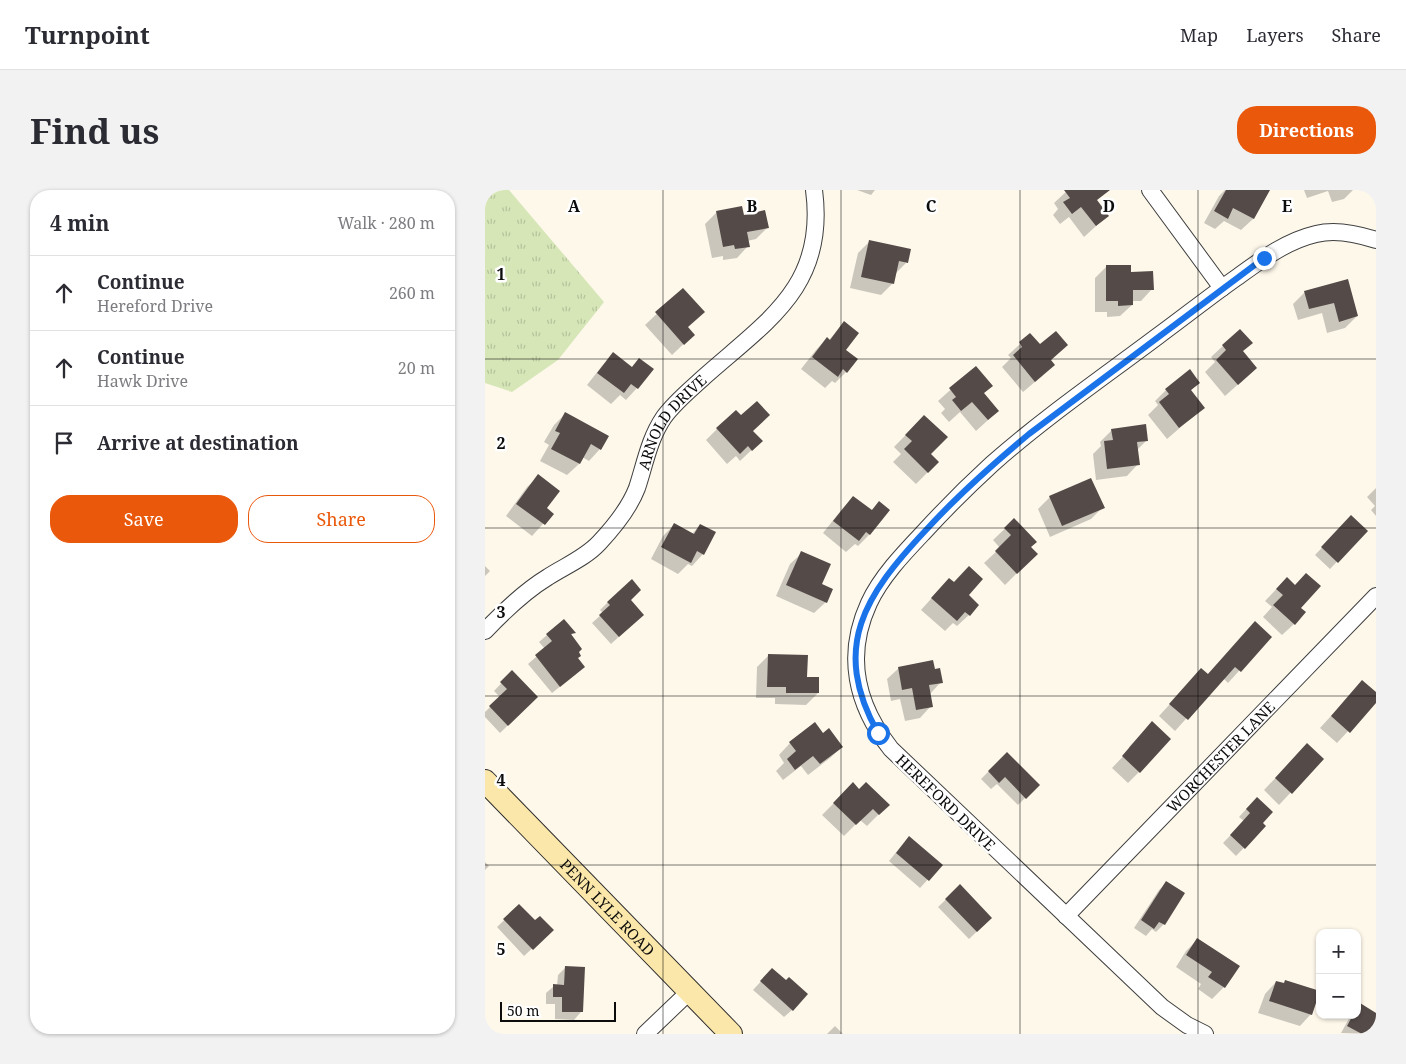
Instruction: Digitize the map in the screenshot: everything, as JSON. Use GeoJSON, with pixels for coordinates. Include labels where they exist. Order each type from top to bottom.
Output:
{"type":"FeatureCollection","features":[{"type":"Feature","properties":{"kind":"street","name":"ARNOLD DRIVE"},"geometry":{"type":"LineString","coordinates":[[485,630],[519,598],[547,577],[576,561],[596,546],[614,528],[637,488],[651,439],[663,418],[677,401],[773,316],[789,298],[800,282],[810,258],[814,242],[817,208],[814,190]]}},
{"type":"Feature","properties":{"kind":"street"},"geometry":{"type":"LineString","coordinates":[[1150,190],[1222,288]]}},
{"type":"Feature","properties":{"kind":"street","name":"HEREFORD DRIVE"},"geometry":{"type":"LineString","coordinates":[[1205,1034],[1187,1025],[1162,1007],[891,749],[878,733],[867,713],[859,684],[856,668],[861,623],[869,602],[880,584],[913,544],[992,464],[1222,288],[1279,248],[1317,233],[1338,232],[1376,240]]}},
{"type":"Feature","properties":{"kind":"street","name":"WORCHESTER LANE"},"geometry":{"type":"LineString","coordinates":[[1066,916],[1376,596]]}},
{"type":"Feature","properties":{"kind":"street","name":"PENN LYLE ROAD"},"geometry":{"type":"LineString","coordinates":[[485,781],[731,1034]]}},
{"type":"Feature","properties":{"kind":"street"},"geometry":{"type":"LineString","coordinates":[[645,1034],[690,991]]}},
{"type":"Feature","properties":{"kind":"green space"},"geometry":{"type":"Polygon","coordinates":[[[485,190],[509,190],[604,302],[558,360],[512,392],[485,383],[485,190]]]}},
{"type":"Feature","properties":{"kind":"building"},"geometry":{"type":"Polygon","coordinates":[[[1064,190],[1110,190],[1097,200],[1109,216],[1096,226],[1081,207],[1072,214],[1063,202],[1070,198],[1064,190]]]}},
{"type":"Feature","properties":{"kind":"building"},"geometry":{"type":"Polygon","coordinates":[[[1226,190],[1270,190],[1254,219],[1233,208],[1228,219],[1214,211],[1226,190]]]}},
{"type":"Feature","properties":{"kind":"building"},"geometry":{"type":"Polygon","coordinates":[[[742,206],[744,215],[765,210],[769,228],[747,232],[750,247],[735,249],[734,245],[723,247],[716,211],[742,206]]]}},
{"type":"Feature","properties":{"kind":"building"},"geometry":{"type":"Polygon","coordinates":[[[869,240],[911,249],[908,263],[899,261],[894,284],[861,277],[869,240]]]}},
{"type":"Feature","properties":{"kind":"building"},"geometry":{"type":"Polygon","coordinates":[[[1106,265],[1131,265],[1131,272],[1153,271],[1154,290],[1133,290],[1133,305],[1118,306],[1118,301],[1106,301],[1106,265]]]}},
{"type":"Feature","properties":{"kind":"building"},"geometry":{"type":"Polygon","coordinates":[[[1348,279],[1358,316],[1339,322],[1334,303],[1309,309],[1304,291],[1348,279]]]}},
{"type":"Feature","properties":{"kind":"building"},"geometry":{"type":"Polygon","coordinates":[[[683,288],[705,312],[688,327],[695,335],[684,345],[655,312],[683,288]]]}},
{"type":"Feature","properties":{"kind":"building"},"geometry":{"type":"Polygon","coordinates":[[[844,321],[859,333],[846,350],[858,359],[847,373],[843,369],[838,377],[812,357],[827,337],[830,340],[844,321]]]}},
{"type":"Feature","properties":{"kind":"building"},"geometry":{"type":"Polygon","coordinates":[[[1240,329],[1253,343],[1243,351],[1257,368],[1238,385],[1216,360],[1226,350],[1222,345],[1240,329]]]}},
{"type":"Feature","properties":{"kind":"building"},"geometry":{"type":"Polygon","coordinates":[[[1056,331],[1068,345],[1051,360],[1055,365],[1035,382],[1013,355],[1022,347],[1019,342],[1030,333],[1040,344],[1056,331]]]}},
{"type":"Feature","properties":{"kind":"building"},"geometry":{"type":"Polygon","coordinates":[[[613,352],[632,367],[639,358],[654,369],[638,389],[631,384],[624,393],[597,373],[613,352]]]}},
{"type":"Feature","properties":{"kind":"building"},"geometry":{"type":"Polygon","coordinates":[[[976,366],[993,386],[984,393],[999,411],[988,420],[972,402],[961,411],[952,400],[956,397],[949,388],[976,366]]]}},
{"type":"Feature","properties":{"kind":"building"},"geometry":{"type":"Polygon","coordinates":[[[1190,369],[1200,383],[1191,390],[1205,408],[1179,428],[1159,402],[1169,394],[1165,389],[1190,369]]]}},
{"type":"Feature","properties":{"kind":"building"},"geometry":{"type":"Polygon","coordinates":[[[757,401],[770,415],[753,431],[763,441],[752,451],[748,446],[740,454],[716,428],[736,410],[741,415],[757,401]]]}},
{"type":"Feature","properties":{"kind":"building"},"geometry":{"type":"Polygon","coordinates":[[[565,412],[609,436],[601,450],[591,444],[580,464],[551,449],[560,433],[555,431],[565,412]]]}},
{"type":"Feature","properties":{"kind":"building"},"geometry":{"type":"Polygon","coordinates":[[[924,415],[948,437],[931,454],[939,462],[928,473],[904,449],[912,441],[905,435],[924,415]]]}},
{"type":"Feature","properties":{"kind":"building"},"geometry":{"type":"Polygon","coordinates":[[[1146,424],[1148,441],[1137,442],[1140,465],[1107,469],[1104,441],[1113,440],[1111,429],[1146,424]]]}},
{"type":"Feature","properties":{"kind":"building"},"geometry":{"type":"Polygon","coordinates":[[[538,474],[560,491],[547,508],[554,514],[545,525],[516,504],[538,474]]]}},
{"type":"Feature","properties":{"kind":"building"},"geometry":{"type":"Polygon","coordinates":[[[1091,478],[1105,508],[1062,526],[1049,496],[1091,478]]]}},
{"type":"Feature","properties":{"kind":"building"},"geometry":{"type":"Polygon","coordinates":[[[853,496],[872,510],[879,501],[890,510],[870,535],[866,532],[859,541],[833,521],[853,496]]]}},
{"type":"Feature","properties":{"kind":"building"},"geometry":{"type":"Polygon","coordinates":[[[1351,515],[1368,531],[1338,563],[1321,547],[1351,515]]]}},
{"type":"Feature","properties":{"kind":"building"},"geometry":{"type":"Polygon","coordinates":[[[1014,518],[1037,542],[1031,547],[1038,554],[1017,574],[995,551],[1011,535],[1004,528],[1014,518]]]}},
{"type":"Feature","properties":{"kind":"building"},"geometry":{"type":"Polygon","coordinates":[[[674,523],[694,534],[700,524],[716,532],[704,555],[697,551],[691,563],[661,547],[674,523]]]}},
{"type":"Feature","properties":{"kind":"building"},"geometry":{"type":"Polygon","coordinates":[[[801,551],[831,564],[822,584],[833,589],[827,603],[786,585],[801,551]]]}},
{"type":"Feature","properties":{"kind":"building"},"geometry":{"type":"Polygon","coordinates":[[[969,566],[983,579],[969,595],[979,605],[970,616],[965,612],[957,621],[931,598],[949,578],[954,582],[969,566]]]}},
{"type":"Feature","properties":{"kind":"building"},"geometry":{"type":"Polygon","coordinates":[[[1306,573],[1321,586],[1301,608],[1306,612],[1295,625],[1273,605],[1283,595],[1276,589],[1287,577],[1295,585],[1306,573]]]}},
{"type":"Feature","properties":{"kind":"building"},"geometry":{"type":"Polygon","coordinates":[[[632,579],[641,590],[631,600],[644,615],[619,637],[599,615],[610,605],[607,602],[632,579]]]}},
{"type":"Feature","properties":{"kind":"building"},"geometry":{"type":"Polygon","coordinates":[[[564,619],[576,633],[571,634],[582,649],[579,652],[581,656],[578,658],[585,667],[560,687],[535,655],[552,641],[546,634],[564,619]]]}},
{"type":"Feature","properties":{"kind":"building"},"geometry":{"type":"Polygon","coordinates":[[[1255,621],[1272,637],[1241,672],[1235,667],[1188,720],[1169,704],[1201,668],[1208,674],[1255,621]]]}},
{"type":"Feature","properties":{"kind":"building"},"geometry":{"type":"Polygon","coordinates":[[[768,654],[808,655],[807,677],[819,677],[819,693],[786,693],[786,687],[767,687],[768,654]]]}},
{"type":"Feature","properties":{"kind":"building"},"geometry":{"type":"Polygon","coordinates":[[[933,660],[935,669],[940,668],[943,683],[929,685],[933,707],[916,710],[912,688],[902,690],[898,667],[933,660]]]}},
{"type":"Feature","properties":{"kind":"building"},"geometry":{"type":"Polygon","coordinates":[[[512,670],[538,697],[508,726],[489,706],[507,689],[500,682],[512,670]]]}},
{"type":"Feature","properties":{"kind":"building"},"geometry":{"type":"Polygon","coordinates":[[[1362,680],[1376,692],[1376,703],[1350,733],[1331,716],[1362,680]]]}},
{"type":"Feature","properties":{"kind":"building"},"geometry":{"type":"Polygon","coordinates":[[[1152,721],[1171,739],[1140,773],[1122,756],[1152,721]]]}},
{"type":"Feature","properties":{"kind":"building"},"geometry":{"type":"Polygon","coordinates":[[[815,722],[823,733],[829,728],[843,747],[820,764],[813,756],[795,770],[787,759],[796,751],[789,742],[815,722]]]}},
{"type":"Feature","properties":{"kind":"building"},"geometry":{"type":"Polygon","coordinates":[[[1307,743],[1324,759],[1292,794],[1275,778],[1307,743]]]}},
{"type":"Feature","properties":{"kind":"building"},"geometry":{"type":"Polygon","coordinates":[[[1007,752],[1040,785],[1026,799],[1005,777],[999,783],[988,771],[1007,752]]]}},
{"type":"Feature","properties":{"kind":"building"},"geometry":{"type":"Polygon","coordinates":[[[853,782],[859,789],[866,782],[890,805],[879,815],[873,809],[856,825],[833,803],[853,782]]]}},
{"type":"Feature","properties":{"kind":"building"},"geometry":{"type":"Polygon","coordinates":[[[1257,797],[1273,812],[1263,823],[1266,826],[1245,849],[1230,835],[1250,813],[1246,809],[1257,797]]]}},
{"type":"Feature","properties":{"kind":"building"},"geometry":{"type":"Polygon","coordinates":[[[909,836],[943,865],[929,881],[896,853],[909,836]]]}},
{"type":"Feature","properties":{"kind":"building"},"geometry":{"type":"Polygon","coordinates":[[[1166,881],[1185,893],[1165,925],[1159,922],[1154,929],[1141,920],[1166,881]]]}},
{"type":"Feature","properties":{"kind":"building"},"geometry":{"type":"Polygon","coordinates":[[[960,884],[992,918],[977,932],[945,899],[960,884]]]}},
{"type":"Feature","properties":{"kind":"building"},"geometry":{"type":"Polygon","coordinates":[[[519,904],[535,920],[540,916],[554,930],[533,950],[503,919],[519,904]]]}},
{"type":"Feature","properties":{"kind":"building"},"geometry":{"type":"Polygon","coordinates":[[[1197,938],[1240,966],[1225,988],[1208,977],[1212,972],[1186,955],[1197,938]]]}},
{"type":"Feature","properties":{"kind":"building"},"geometry":{"type":"Polygon","coordinates":[[[565,966],[585,967],[583,1012],[562,1012],[562,997],[553,997],[553,984],[564,985],[565,966]]]}},
{"type":"Feature","properties":{"kind":"building"},"geometry":{"type":"Polygon","coordinates":[[[772,968],[786,980],[789,977],[808,994],[793,1011],[760,981],[772,968]]]}},
{"type":"Feature","properties":{"kind":"building"},"geometry":{"type":"Polygon","coordinates":[[[1285,980],[1316,990],[1316,1003],[1312,1015],[1269,1001],[1276,981],[1284,983],[1285,980]]]}},
{"type":"Feature","properties":{"kind":"building"},"geometry":{"type":"Polygon","coordinates":[[[1361,1004],[1376,1013],[1376,1034],[1362,1034],[1347,1026],[1351,1019],[1361,1019],[1361,1004]]]}},
{"type":"Feature","properties":{"kind":"route"},"geometry":{"type":"LineString","coordinates":[[878,733],[867,713],[860,691],[856,668],[861,623],[869,602],[880,584],[913,544],[992,464],[1029,434],[1264,258]]}}]}
